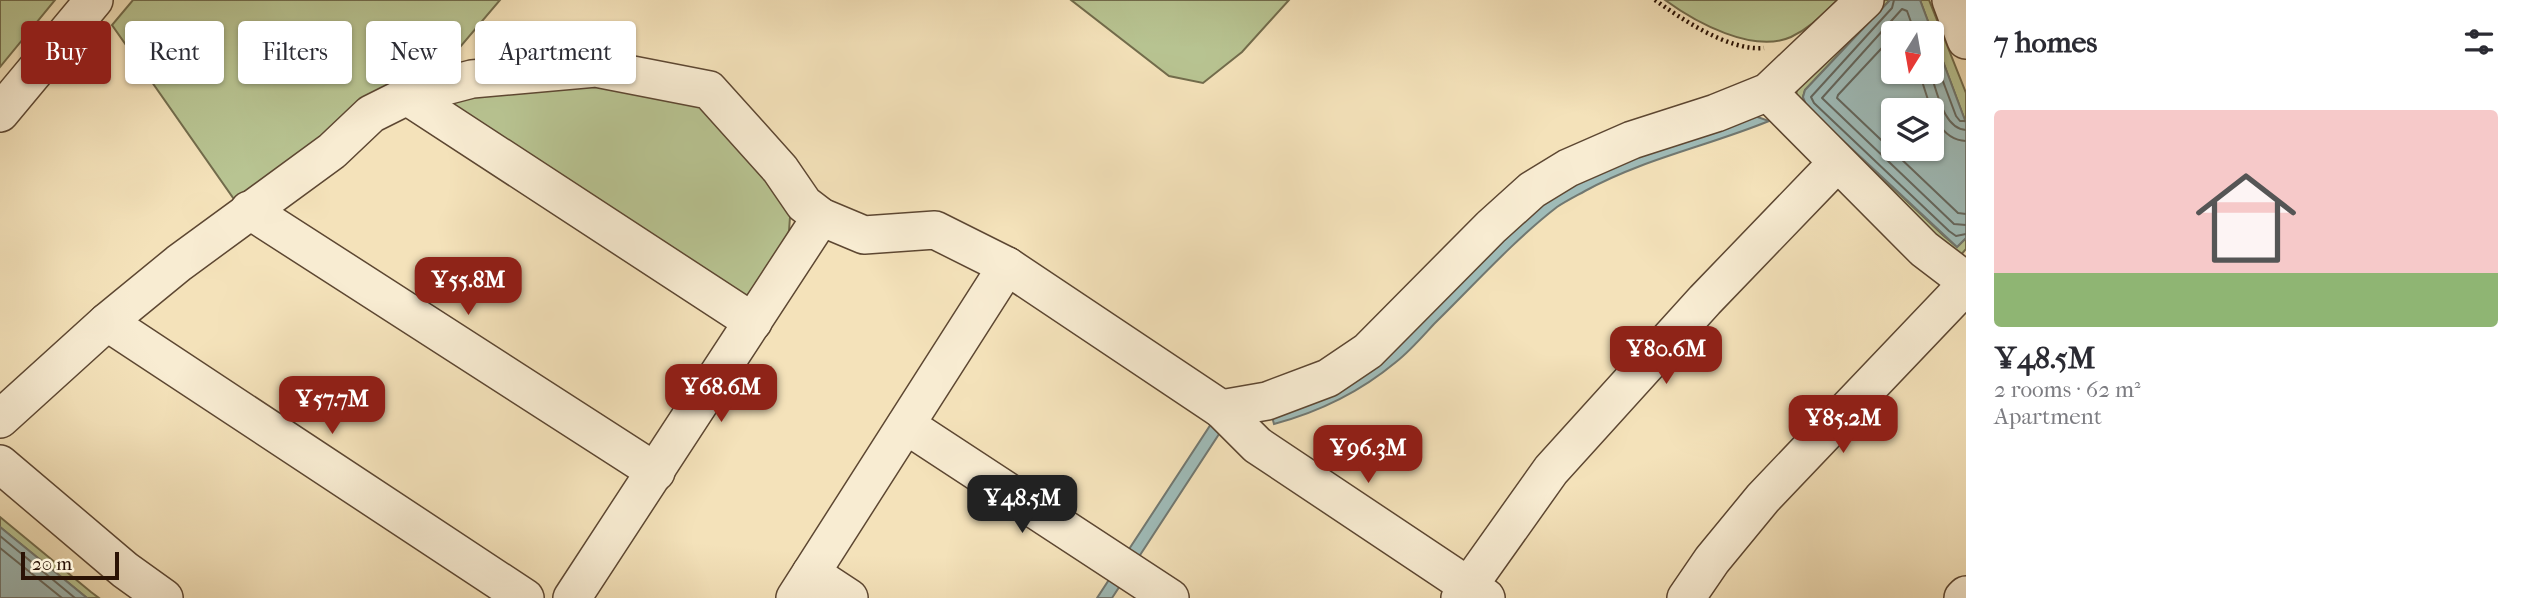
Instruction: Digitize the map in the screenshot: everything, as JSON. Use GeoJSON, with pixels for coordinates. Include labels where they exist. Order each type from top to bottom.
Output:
{"type":"FeatureCollection","features":[{"type":"Feature","properties":{"kind":"street"},"geometry":{"type":"LineString","coordinates":[[0,113],[94,0]]}},
{"type":"Feature","properties":{"kind":"street"},"geometry":{"type":"LineString","coordinates":[[1221,409],[1267,401],[1328,378],[1368,351],[1491,227],[1532,190],[1568,168],[1632,140],[1716,113],[1768,92],[1864,0]]}},
{"type":"Feature","properties":{"kind":"street"},"geometry":{"type":"LineString","coordinates":[[1951,0],[1966,40]]}},
{"type":"Feature","properties":{"kind":"street"},"geometry":{"type":"LineString","coordinates":[[0,419],[107,322],[179,263],[332,151],[371,114],[407,96],[472,79],[596,68],[709,90],[780,169],[804,204],[821,217],[864,235],[935,230],[1007,266],[1221,409],[1258,445],[1471,594],[1551,470],[1705,300],[1837,163]]}},
{"type":"Feature","properties":{"kind":"street"},"geometry":{"type":"LineString","coordinates":[[1686,598],[1712,560],[1763,498],[1966,283],[1924,249],[1768,92]]}},
{"type":"Feature","properties":{"kind":"street"},"geometry":{"type":"LineString","coordinates":[[407,96],[752,323]]}},
{"type":"Feature","properties":{"kind":"street"},"geometry":{"type":"LineString","coordinates":[[249,210],[656,472]]}},
{"type":"Feature","properties":{"kind":"street"},"geometry":{"type":"LineString","coordinates":[[572,598],[821,217]]}},
{"type":"Feature","properties":{"kind":"street"},"geometry":{"type":"LineString","coordinates":[[849,598],[803,585],[1007,266]]}},
{"type":"Feature","properties":{"kind":"street"},"geometry":{"type":"LineString","coordinates":[[107,322],[525,598]]}},
{"type":"Feature","properties":{"kind":"street"},"geometry":{"type":"LineString","coordinates":[[906,425],[1170,598]]}},
{"type":"Feature","properties":{"kind":"street"},"geometry":{"type":"LineString","coordinates":[[0,464],[125,570],[164,598]]}},
{"type":"Feature","properties":{"kind":"path"},"geometry":{"type":"LineString","coordinates":[[1655,0],[1684,21],[1727,41],[1757,49],[1767,48]]}},
{"type":"Feature","properties":{"kind":"green space"},"geometry":{"type":"Polygon","coordinates":[[[0,0],[55,0],[38,21],[21,21],[21,41],[0,67],[0,0]]]}},
{"type":"Feature","properties":{"kind":"green space"},"geometry":{"type":"Polygon","coordinates":[[[133,0],[500,0],[482,21],[475,21],[475,29],[461,46],[461,21],[366,21],[366,84],[417,84],[335,127],[236,202],[153,84],[224,84],[224,21],[125,21],[125,44],[112,25],[133,0]]]}},
{"type":"Feature","properties":{"kind":"green space"},"geometry":{"type":"Polygon","coordinates":[[[1071,0],[1289,0],[1242,52],[1203,83],[1169,76],[1071,0]]]}},
{"type":"Feature","properties":{"kind":"green space"},"geometry":{"type":"Polygon","coordinates":[[[1665,0],[1838,0],[1816,20],[1791,37],[1760,41],[1742,39],[1708,26],[1665,0]]]}},
{"type":"Feature","properties":{"kind":"green space"},"geometry":{"type":"Polygon","coordinates":[[[1880,0],[1890,0],[1805,90],[1803,97],[1807,107],[1944,236],[1957,247],[1966,238],[1966,249],[1960,256],[1888,194],[1802,110],[1797,99],[1798,87],[1880,0]]]}},
{"type":"Feature","properties":{"kind":"green space"},"geometry":{"type":"Polygon","coordinates":[[[1920,0],[1929,0],[1937,21],[1928,21],[1920,0]]]}},
{"type":"Feature","properties":{"kind":"green space"},"geometry":{"type":"Polygon","coordinates":[[[1944,38],[1966,93],[1966,123],[1944,64],[1944,38]]]}},
{"type":"Feature","properties":{"kind":"green space"},"geometry":{"type":"Polygon","coordinates":[[[599,84],[699,102],[769,179],[786,205],[790,217],[784,247],[755,293],[738,297],[450,102],[469,95],[599,84]]]}},
{"type":"Feature","properties":{"kind":"green space"},"geometry":{"type":"Polygon","coordinates":[[[0,517],[99,598],[87,598],[0,527],[0,517]]]}},
{"type":"Feature","properties":{"kind":"water"},"geometry":{"type":"Polygon","coordinates":[[[1890,0],[1920,0],[1928,21],[1881,21],[1881,84],[1944,84],[1944,64],[1966,123],[1966,238],[1957,247],[1807,107],[1803,97],[1805,90],[1890,0]]]}},
{"type":"Feature","properties":{"kind":"water"},"geometry":{"type":"Polygon","coordinates":[[[1752,115],[1769,121],[1630,170],[1557,207],[1509,249],[1411,349],[1382,373],[1338,400],[1274,424],[1271,413],[1561,190],[1608,167],[1752,115]]]}},
{"type":"Feature","properties":{"kind":"water"},"geometry":{"type":"Polygon","coordinates":[[[1213,421],[1221,431],[1112,598],[1097,598],[1213,421]]]}},
{"type":"Feature","properties":{"kind":"water"},"geometry":{"type":"Polygon","coordinates":[[[0,527],[87,598],[0,598],[0,527]]]}}]}
